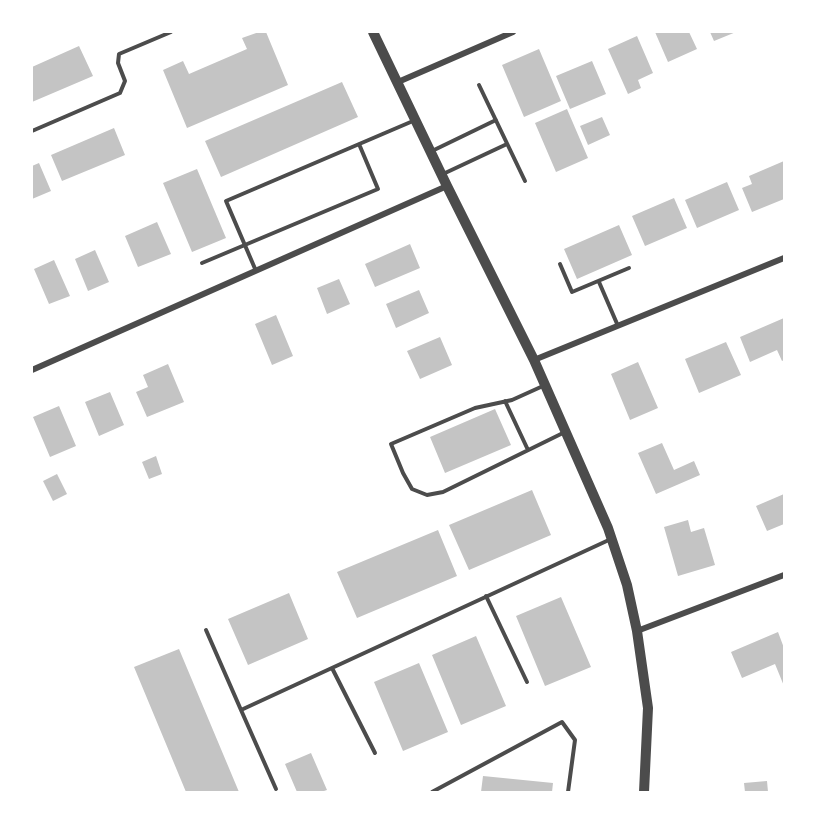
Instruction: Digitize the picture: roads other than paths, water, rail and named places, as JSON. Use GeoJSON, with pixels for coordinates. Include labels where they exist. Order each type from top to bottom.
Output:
{"type":"FeatureCollection","features":[{"type":"Feature","properties":{"kind":"street"},"geometry":{"type":"LineString","coordinates":[[373,32],[534,360],[612,539],[627,585],[638,631],[648,708],[644,792]]}},
{"type":"Feature","properties":{"kind":"street"},"geometry":{"type":"LineString","coordinates":[[398,82],[513,32]]}},
{"type":"Feature","properties":{"kind":"street"},"geometry":{"type":"LineString","coordinates":[[32,370],[447,186]]}},
{"type":"Feature","properties":{"kind":"street"},"geometry":{"type":"LineString","coordinates":[[534,360],[784,258]]}},
{"type":"Feature","properties":{"kind":"street"},"geometry":{"type":"LineString","coordinates":[[638,631],[784,575]]}},
{"type":"Feature","properties":{"kind":"lane"},"geometry":{"type":"LineString","coordinates":[[32,131],[120,93],[125,81],[118,63],[119,54],[171,32]]}},
{"type":"Feature","properties":{"kind":"lane"},"geometry":{"type":"LineString","coordinates":[[479,85],[525,182]]}},
{"type":"Feature","properties":{"kind":"lane"},"geometry":{"type":"LineString","coordinates":[[256,271],[226,201],[416,120]]}},
{"type":"Feature","properties":{"kind":"lane"},"geometry":{"type":"LineString","coordinates":[[431,152],[496,120]]}},
{"type":"Feature","properties":{"kind":"lane"},"geometry":{"type":"LineString","coordinates":[[202,263],[378,189],[358,144]]}},
{"type":"Feature","properties":{"kind":"lane"},"geometry":{"type":"LineString","coordinates":[[442,175],[507,144]]}},
{"type":"Feature","properties":{"kind":"lane"},"geometry":{"type":"LineString","coordinates":[[560,264],[573,292],[629,268]]}},
{"type":"Feature","properties":{"kind":"lane"},"geometry":{"type":"LineString","coordinates":[[599,282],[618,326]]}},
{"type":"Feature","properties":{"kind":"lane"},"geometry":{"type":"LineString","coordinates":[[545,385],[512,400],[475,408],[391,444],[403,473],[412,489],[427,495],[443,492],[566,432]]}},
{"type":"Feature","properties":{"kind":"lane"},"geometry":{"type":"LineString","coordinates":[[506,400],[528,450]]}},
{"type":"Feature","properties":{"kind":"lane"},"geometry":{"type":"LineString","coordinates":[[241,710],[612,539]]}},
{"type":"Feature","properties":{"kind":"lane"},"geometry":{"type":"LineString","coordinates":[[486,597],[527,682]]}},
{"type":"Feature","properties":{"kind":"lane"},"geometry":{"type":"LineString","coordinates":[[206,630],[276,789]]}},
{"type":"Feature","properties":{"kind":"lane"},"geometry":{"type":"LineString","coordinates":[[332,668],[375,753]]}},
{"type":"Feature","properties":{"kind":"lane"},"geometry":{"type":"LineString","coordinates":[[432,792],[562,722],[575,740],[568,792]]}}]}
